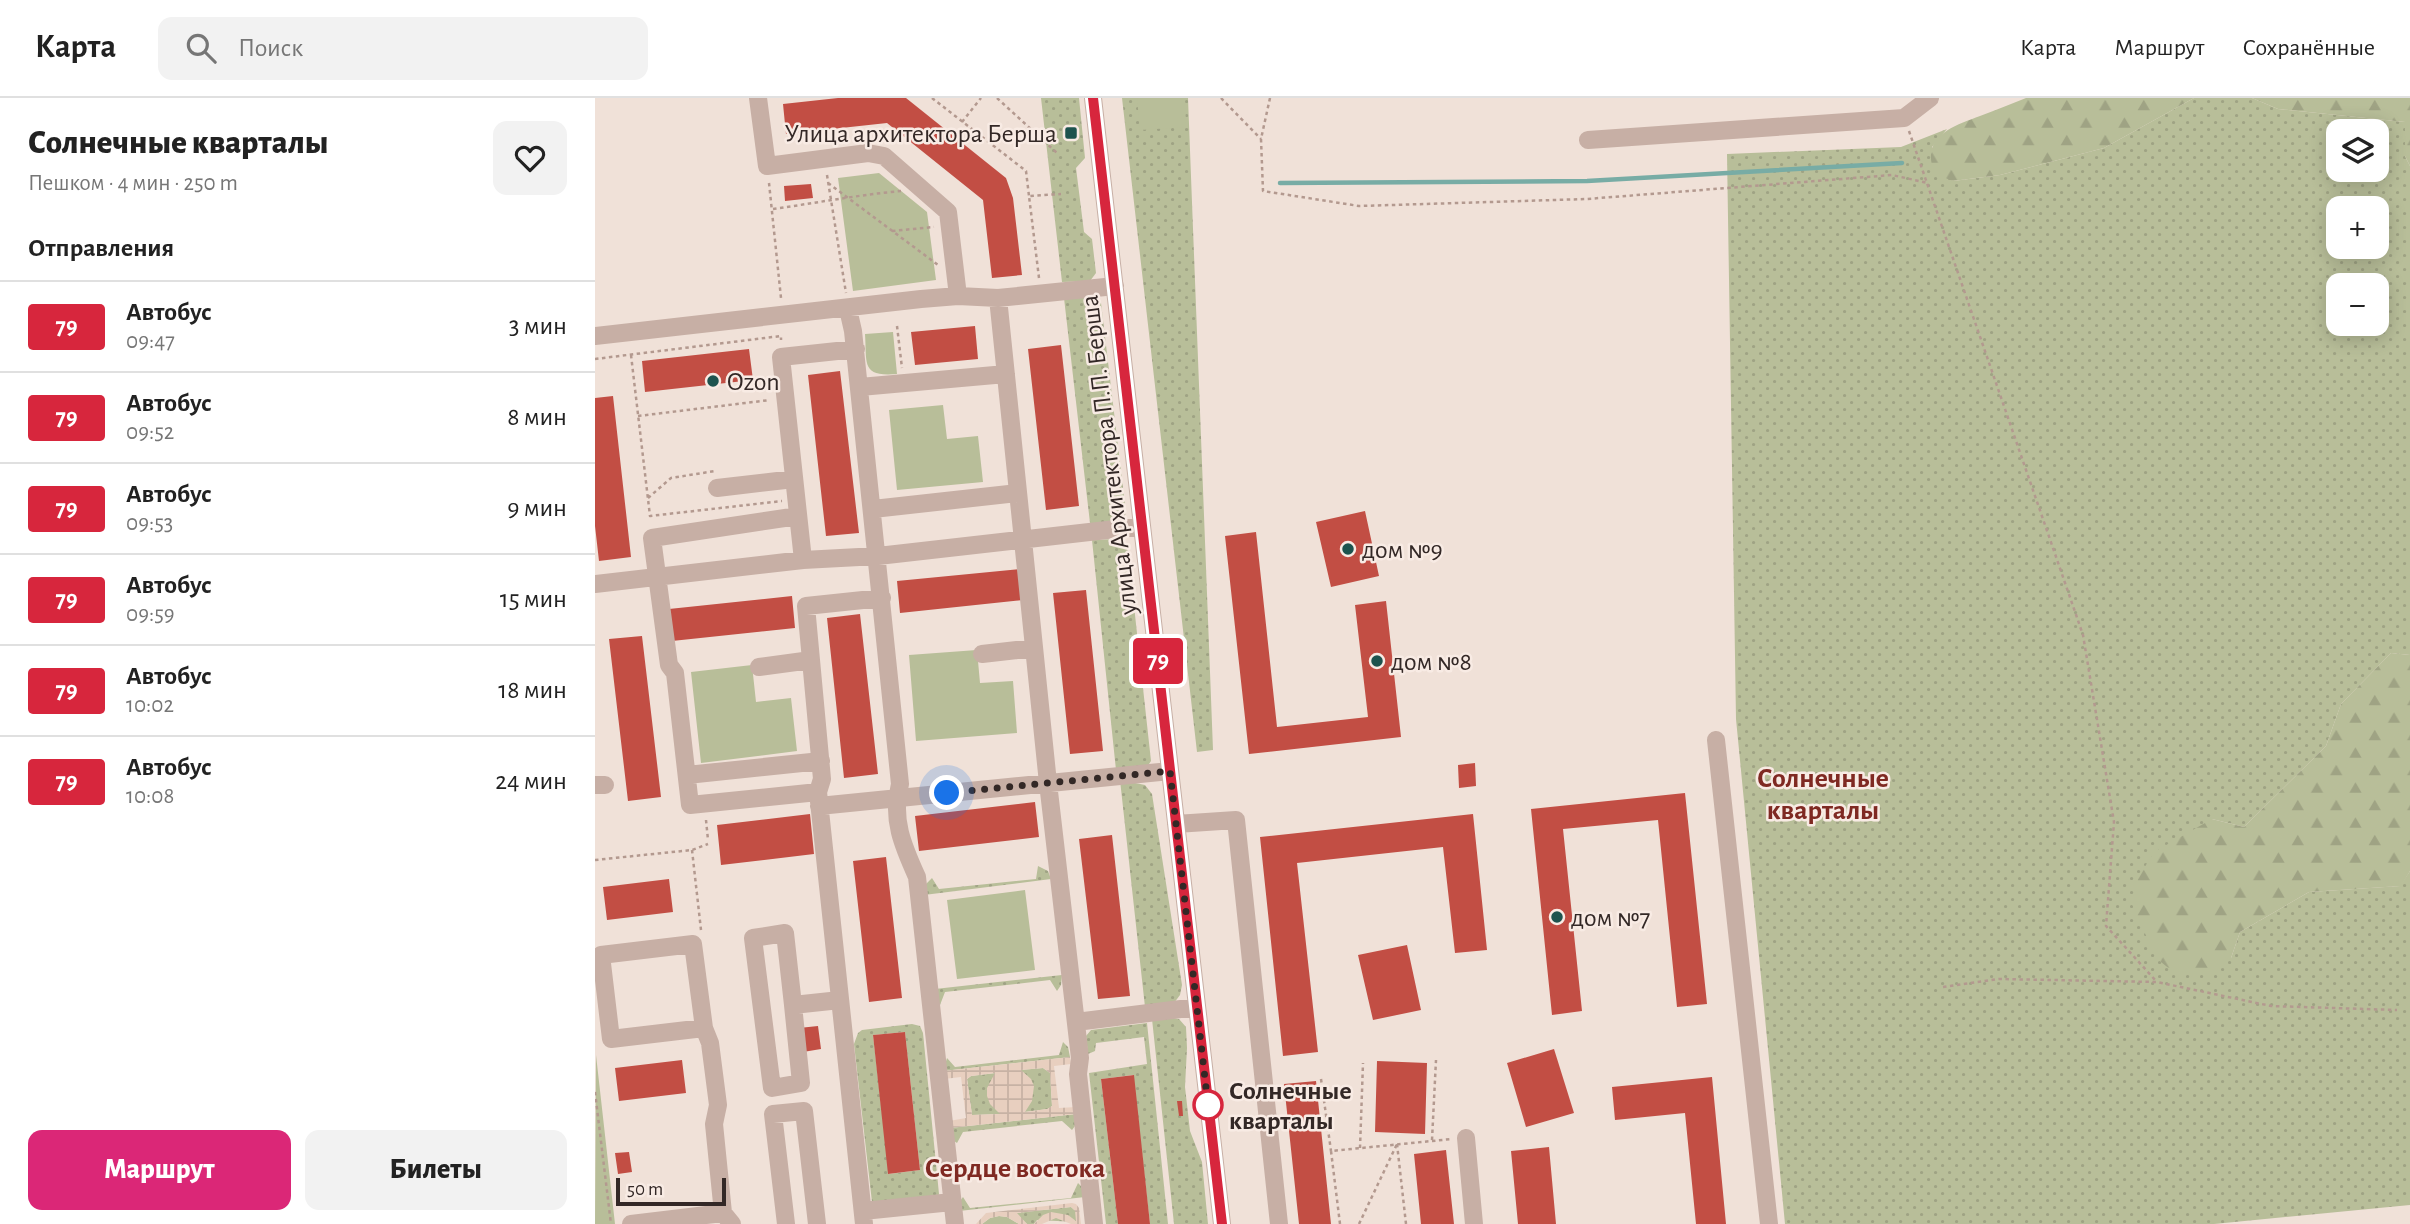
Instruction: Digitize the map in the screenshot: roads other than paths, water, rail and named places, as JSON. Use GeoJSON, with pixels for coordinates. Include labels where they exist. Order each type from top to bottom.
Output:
{"type":"FeatureCollection","features":[{"type":"Feature","properties":{"kind":"street"},"geometry":{"type":"LineString","coordinates":[[758,98],[767,166],[867,153],[884,156],[948,212],[957,287]]}},
{"type":"Feature","properties":{"kind":"street","name":"улица Архитектора П.П. Берша"},"geometry":{"type":"LineString","coordinates":[[1093,98],[1222,1224]]}},
{"type":"Feature","properties":{"kind":"street"},"geometry":{"type":"LineString","coordinates":[[1588,140],[1904,118],[1930,98]]}},
{"type":"Feature","properties":{"kind":"street"},"geometry":{"type":"LineString","coordinates":[[595,336],[848,309],[957,287],[998,298],[1115,286]]}},
{"type":"Feature","properties":{"kind":"street"},"geometry":{"type":"LineString","coordinates":[[998,298],[1048,783],[1080,1058],[1078,1074],[1094,1224]]}},
{"type":"Feature","properties":{"kind":"street"},"geometry":{"type":"LineString","coordinates":[[848,309],[856,349],[882,598],[899,783],[896,798],[900,839],[917,877],[955,1224]]}},
{"type":"Feature","properties":{"kind":"street"},"geometry":{"type":"LineString","coordinates":[[803,560],[781,357],[856,349]]}},
{"type":"Feature","properties":{"kind":"street"},"geometry":{"type":"LineString","coordinates":[[860,387],[1006,374]]}},
{"type":"Feature","properties":{"kind":"street"},"geometry":{"type":"LineString","coordinates":[[717,488],[794,479]]}},
{"type":"Feature","properties":{"kind":"street"},"geometry":{"type":"LineString","coordinates":[[873,509],[1018,493]]}},
{"type":"Feature","properties":{"kind":"street"},"geometry":{"type":"LineString","coordinates":[[797,508],[652,538],[669,665],[675,673],[690,805],[896,798],[1170,771]]}},
{"type":"Feature","properties":{"kind":"street"},"geometry":{"type":"LineString","coordinates":[[595,584],[803,560],[877,556],[1023,541],[1142,526]]}},
{"type":"Feature","properties":{"kind":"street"},"geometry":{"type":"LineString","coordinates":[[882,598],[806,606],[821,761],[822,779],[818,799],[864,1218],[953,1202]]}},
{"type":"Feature","properties":{"kind":"street"},"geometry":{"type":"LineString","coordinates":[[982,654],[1034,648]]}},
{"type":"Feature","properties":{"kind":"street"},"geometry":{"type":"LineString","coordinates":[[759,667],[811,660]]}},
{"type":"Feature","properties":{"kind":"street"},"geometry":{"type":"LineString","coordinates":[[1716,740],[1769,1224]]}},
{"type":"Feature","properties":{"kind":"street"},"geometry":{"type":"LineString","coordinates":[[687,775],[821,761]]}},
{"type":"Feature","properties":{"kind":"street"},"geometry":{"type":"LineString","coordinates":[[1176,824],[1236,820],[1279,1224]]}},
{"type":"Feature","properties":{"kind":"street"},"geometry":{"type":"LineString","coordinates":[[785,933],[793,1005],[801,1083],[772,1088],[753,938],[785,933]]}},
{"type":"Feature","properties":{"kind":"street"},"geometry":{"type":"LineString","coordinates":[[631,1224],[727,1219],[714,1125],[718,1105],[693,944],[601,955],[611,1039],[704,1028]]}},
{"type":"Feature","properties":{"kind":"street"},"geometry":{"type":"LineString","coordinates":[[793,1005],[840,1000]]}},
{"type":"Feature","properties":{"kind":"street"},"geometry":{"type":"LineString","coordinates":[[1076,1022],[1197,1007]]}},
{"type":"Feature","properties":{"kind":"street"},"geometry":{"type":"LineString","coordinates":[[786,1224],[773,1114],[804,1111],[817,1224]]}},
{"type":"Feature","properties":{"kind":"street"},"geometry":{"type":"LineString","coordinates":[[1466,1138],[1474,1224]]}},
{"type":"Feature","properties":{"kind":"waterway"},"geometry":{"type":"LineString","coordinates":[[1280,183],[1587,181],[1902,163]]}},
{"type":"Feature","properties":{"kind":"place","name":"Улица архитектора Берша"},"geometry":{"type":"Point","coordinates":[1071,133]}},
{"type":"Feature","properties":{"kind":"place","name":"Ozon"},"geometry":{"type":"Point","coordinates":[713,381]}},
{"type":"Feature","properties":{"kind":"place","name":"дом №9"},"geometry":{"type":"Point","coordinates":[1348,549]}},
{"type":"Feature","properties":{"kind":"place","name":"дом №8"},"geometry":{"type":"Point","coordinates":[1377,661]}},
{"type":"Feature","properties":{"kind":"place","name":"дом №7"},"geometry":{"type":"Point","coordinates":[1557,917]}},
{"type":"Feature","properties":{"kind":"place","name":"Солнечные кварталы"},"geometry":{"type":"Point","coordinates":[1208,1105]}},
{"type":"Feature","properties":{"kind":"district","name":"Солнечные кварталы"},"geometry":{"type":"Point","coordinates":[1823,793]}},
{"type":"Feature","properties":{"kind":"district","name":"Сердце востока"},"geometry":{"type":"Point","coordinates":[1015,1167]}}]}
